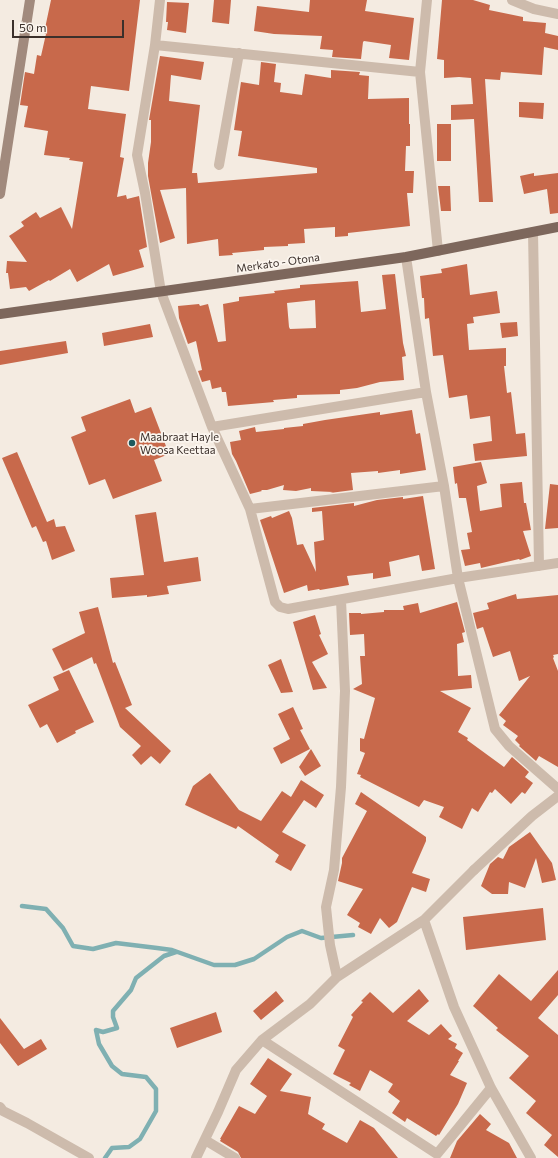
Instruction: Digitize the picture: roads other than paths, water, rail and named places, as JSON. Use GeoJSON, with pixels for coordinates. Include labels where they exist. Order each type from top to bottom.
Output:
{"type":"FeatureCollection","features":[{"type":"Feature","properties":{"kind":"main road"},"geometry":{"type":"LineString","coordinates":[[0,194],[30,0]]}},
{"type":"Feature","properties":{"kind":"main road","name":"Merkato - Otona"},"geometry":{"type":"LineString","coordinates":[[0,314],[406,257],[558,227]]}},
{"type":"Feature","properties":{"kind":"street"},"geometry":{"type":"LineString","coordinates":[[160,0],[155,45],[137,156],[145,193],[161,292],[212,427],[250,509],[275,602],[280,607],[288,609],[458,578],[558,563]]}},
{"type":"Feature","properties":{"kind":"street"},"geometry":{"type":"LineString","coordinates":[[427,0],[420,72],[438,251]]}},
{"type":"Feature","properties":{"kind":"street"},"geometry":{"type":"LineString","coordinates":[[512,0],[534,9],[558,14]]}},
{"type":"Feature","properties":{"kind":"street"},"geometry":{"type":"LineString","coordinates":[[155,45],[420,72]]}},
{"type":"Feature","properties":{"kind":"street"},"geometry":{"type":"LineString","coordinates":[[219,165],[239,53]]}},
{"type":"Feature","properties":{"kind":"street"},"geometry":{"type":"LineString","coordinates":[[533,232],[539,566]]}},
{"type":"Feature","properties":{"kind":"street"},"geometry":{"type":"LineString","coordinates":[[406,257],[426,392],[444,486],[458,578],[490,702],[495,729],[509,746],[558,789]]}},
{"type":"Feature","properties":{"kind":"street"},"geometry":{"type":"LineString","coordinates":[[212,427],[426,392]]}},
{"type":"Feature","properties":{"kind":"street"},"geometry":{"type":"LineString","coordinates":[[250,509],[444,486]]}},
{"type":"Feature","properties":{"kind":"street"},"geometry":{"type":"LineString","coordinates":[[337,978],[330,946],[329,924],[326,907],[334,870],[341,787],[345,691],[341,600]]}},
{"type":"Feature","properties":{"kind":"street"},"geometry":{"type":"LineString","coordinates":[[196,1158],[236,1070],[262,1040],[310,1004],[337,978],[424,920],[474,870],[532,816],[558,796]]}},
{"type":"Feature","properties":{"kind":"street"},"geometry":{"type":"LineString","coordinates":[[424,920],[454,1007],[491,1088],[531,1158]]}},
{"type":"Feature","properties":{"kind":"street"},"geometry":{"type":"LineString","coordinates":[[262,1040],[436,1156],[491,1088]]}},
{"type":"Feature","properties":{"kind":"street"},"geometry":{"type":"LineString","coordinates":[[1,1111],[27,1123],[89,1158]]}},
{"type":"Feature","properties":{"kind":"street"},"geometry":{"type":"LineString","coordinates":[[205,1140],[235,1158]]}},
{"type":"Feature","properties":{"kind":"waterway"},"geometry":{"type":"LineString","coordinates":[[22,906],[46,909],[63,928],[73,946],[93,949],[116,943],[172,950],[214,965],[235,965],[254,959],[287,937],[302,931],[321,938],[353,935]]}},
{"type":"Feature","properties":{"kind":"waterway"},"geometry":{"type":"LineString","coordinates":[[105,1158],[112,1148],[129,1147],[140,1139],[156,1111],[156,1089],[146,1077],[122,1074],[112,1066],[99,1044],[96,1030],[103,1032],[117,1028],[113,1017],[113,1011],[131,990],[136,978],[164,956],[176,952]]}},
{"type":"Feature","properties":{"kind":"place","name":"Maabraat Hayle Woosa Keettaa"},"geometry":{"type":"Point","coordinates":[132,443]}}]}
